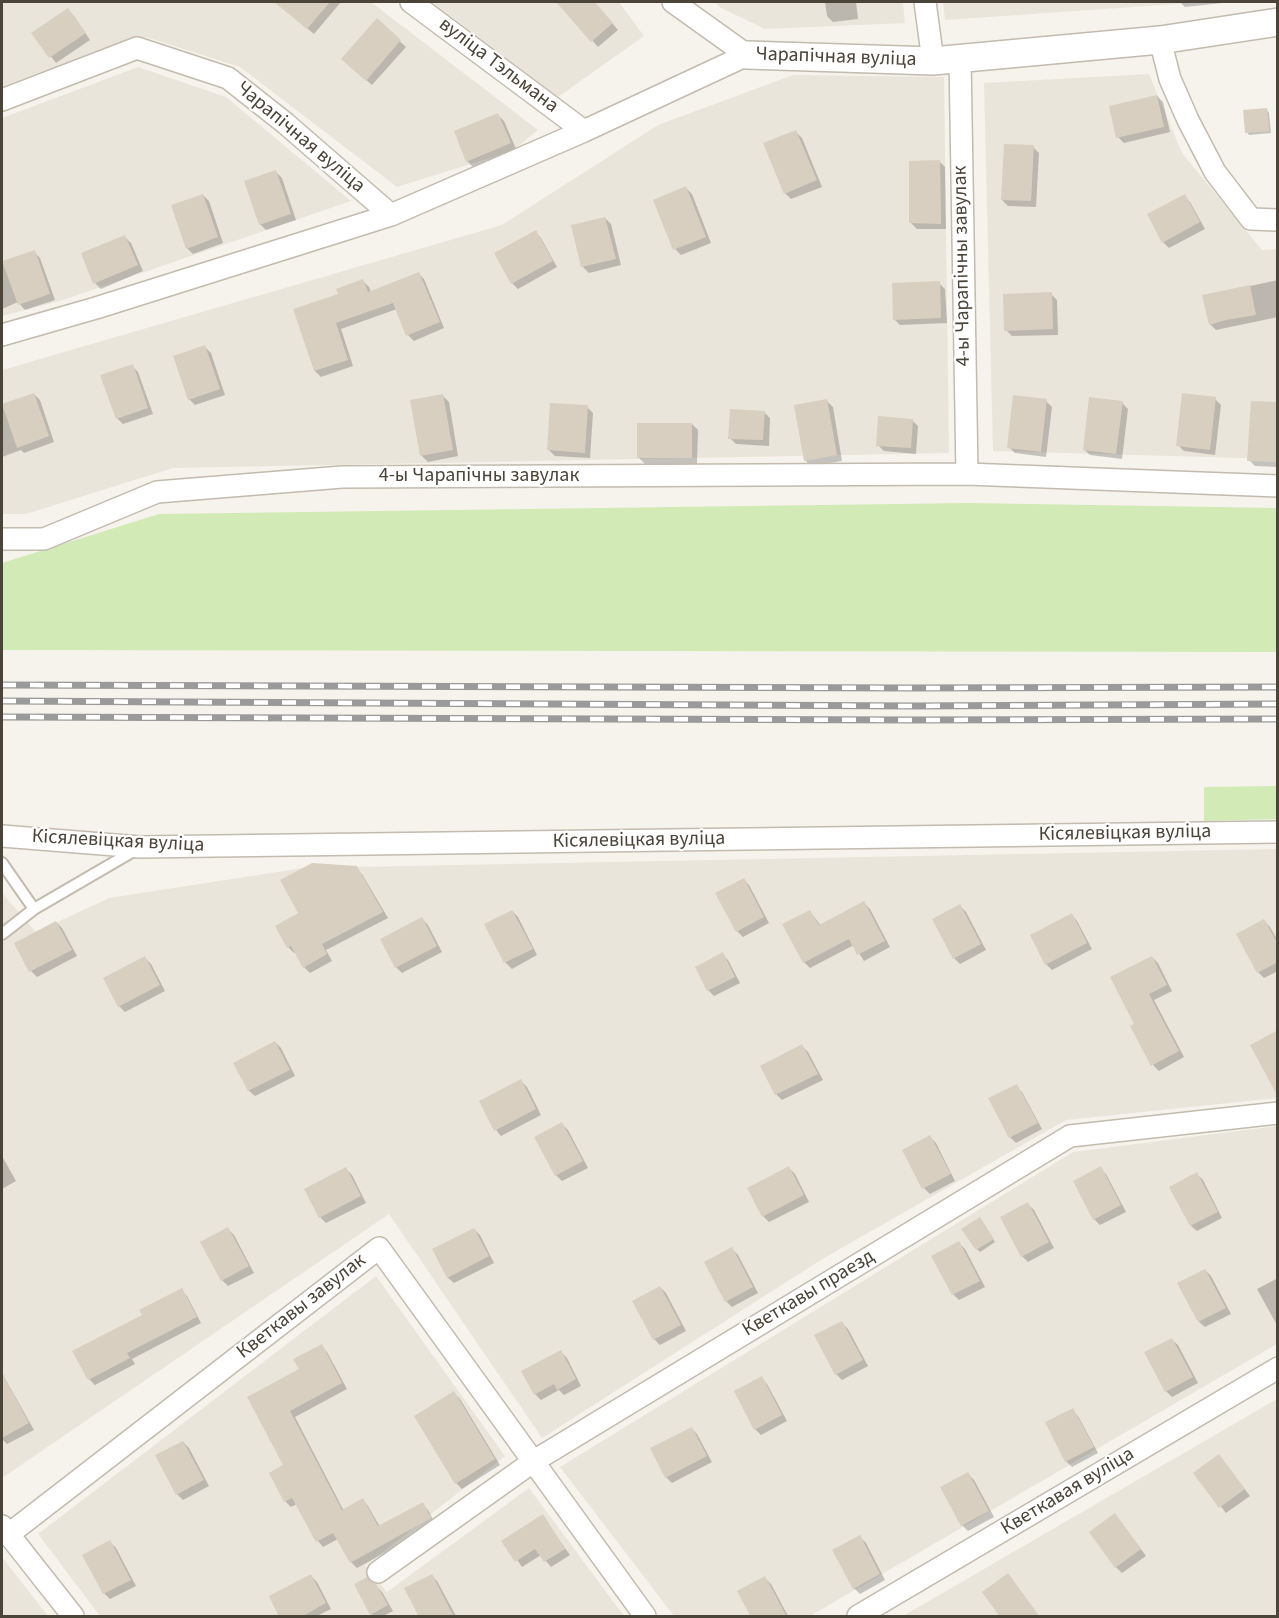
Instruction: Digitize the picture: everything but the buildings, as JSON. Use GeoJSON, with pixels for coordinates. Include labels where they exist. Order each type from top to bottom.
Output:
{"type":"FeatureCollection","features":[{"type":"Feature","properties":{"kind":"street","name":"вуліца Тэльмана"},"geometry":{"type":"LineString","coordinates":[[411,2],[584,131]]}},
{"type":"Feature","properties":{"kind":"street"},"geometry":{"type":"LineString","coordinates":[[673,2],[747,55]]}},
{"type":"Feature","properties":{"kind":"street"},"geometry":{"type":"LineString","coordinates":[[925,2],[933,61]]}},
{"type":"Feature","properties":{"kind":"street","name":"Чарапічная вуліца"},"geometry":{"type":"LineString","coordinates":[[2,335],[96,308],[391,215],[584,131],[747,55],[933,61],[1160,40],[1278,22]]}},
{"type":"Feature","properties":{"kind":"street"},"geometry":{"type":"LineString","coordinates":[[1160,40],[1170,80],[1215,172],[1251,219],[1278,220]]}},
{"type":"Feature","properties":{"kind":"street","name":"Чарапічная вуліца"},"geometry":{"type":"LineString","coordinates":[[2,100],[137,48],[228,78],[285,123],[391,215]]}},
{"type":"Feature","properties":{"kind":"street","name":"4-ы Чарапічны завулак"},"geometry":{"type":"LineString","coordinates":[[960,58],[967,474]]}},
{"type":"Feature","properties":{"kind":"street","name":"4-ы Чарапічны завулак"},"geometry":{"type":"LineString","coordinates":[[2,539],[44,539],[157,492],[342,477],[967,474],[1278,486]]}},
{"type":"Feature","properties":{"kind":"street","name":"Кісялевіцкая вуліца"},"geometry":{"type":"LineString","coordinates":[[2,836],[140,848],[1278,832]]}},
{"type":"Feature","properties":{"kind":"street","name":"Кветкавы праезд"},"geometry":{"type":"LineString","coordinates":[[378,1572],[534,1461],[1070,1136],[1278,1113]]}},
{"type":"Feature","properties":{"kind":"street","name":"Кветкавы завулак"},"geometry":{"type":"LineString","coordinates":[[73,1617],[5,1530],[379,1248],[645,1617]]}},
{"type":"Feature","properties":{"kind":"street","name":"Кветкавая вуліца"},"geometry":{"type":"LineString","coordinates":[[858,1617],[1278,1368]]}},
{"type":"Feature","properties":{"kind":"lane"},"geometry":{"type":"LineString","coordinates":[[2,934],[34,909],[140,848]]}},
{"type":"Feature","properties":{"kind":"lane"},"geometry":{"type":"LineString","coordinates":[[2,863],[34,909]]}},
{"type":"Feature","properties":{"kind":"shaded area"},"geometry":{"type":"Polygon","coordinates":[[[2,2],[371,2],[538,130],[512,151],[397,187],[240,67],[146,37],[2,89],[2,2]]]}},
{"type":"Feature","properties":{"kind":"shaded area"},"geometry":{"type":"Polygon","coordinates":[[[432,2],[619,2],[644,36],[558,97],[432,2]]]}},
{"type":"Feature","properties":{"kind":"shaded area"},"geometry":{"type":"Polygon","coordinates":[[[715,2],[903,2],[905,23],[765,29],[721,8],[715,2]]]}},
{"type":"Feature","properties":{"kind":"shaded area"},"geometry":{"type":"Polygon","coordinates":[[[943,2],[1206,2],[945,20],[943,2]]]}},
{"type":"Feature","properties":{"kind":"shaded area"},"geometry":{"type":"Polygon","coordinates":[[[138,67],[226,97],[351,201],[63,300],[2,316],[2,118],[138,67]]]}},
{"type":"Feature","properties":{"kind":"shaded area"},"geometry":{"type":"Polygon","coordinates":[[[1149,74],[1182,153],[1262,250],[1277,249],[1277,459],[993,451],[984,83],[1149,74]]]}},
{"type":"Feature","properties":{"kind":"shaded area"},"geometry":{"type":"Polygon","coordinates":[[[793,75],[944,77],[949,453],[173,468],[26,514],[2,514],[2,370],[502,225],[658,125],[793,75]]]}},
{"type":"Feature","properties":{"kind":"shaded area"},"geometry":{"type":"Polygon","coordinates":[[[1277,849],[1277,1098],[1066,1120],[824,1258],[542,1438],[389,1214],[2,1478],[2,893],[36,932],[109,898],[303,868],[1277,849]]]}},
{"type":"Feature","properties":{"kind":"shaded area"},"geometry":{"type":"Polygon","coordinates":[[[1277,1126],[1277,1344],[810,1616],[674,1616],[560,1467],[1073,1152],[1277,1126]]]}},
{"type":"Feature","properties":{"kind":"shaded area"},"geometry":{"type":"Polygon","coordinates":[[[376,1276],[505,1456],[365,1566],[387,1592],[529,1488],[624,1616],[100,1616],[38,1534],[376,1276]]]}},
{"type":"Feature","properties":{"kind":"shaded area"},"geometry":{"type":"Polygon","coordinates":[[[1277,1399],[1277,1616],[903,1616],[1277,1399]]]}},
{"type":"Feature","properties":{"kind":"shaded area"},"geometry":{"type":"Polygon","coordinates":[[[2,1557],[48,1616],[2,1616],[2,1557]]]}},
{"type":"Feature","properties":{"kind":"green space"},"geometry":{"type":"Polygon","coordinates":[[[968,503],[1277,508],[1277,652],[2,650],[2,563],[159,514],[968,503]]]}},
{"type":"Feature","properties":{"kind":"green space"},"geometry":{"type":"Polygon","coordinates":[[[1277,786],[1277,819],[1204,821],[1204,787],[1277,786]]]}},
{"type":"Feature","properties":{"kind":"railway"},"geometry":{"type":"LineString","coordinates":[[2,685],[1278,687]]}},
{"type":"Feature","properties":{"kind":"railway"},"geometry":{"type":"LineString","coordinates":[[2,701],[913,706],[1278,704]]}},
{"type":"Feature","properties":{"kind":"railway"},"geometry":{"type":"LineString","coordinates":[[2,717],[1278,719]]}}]}
